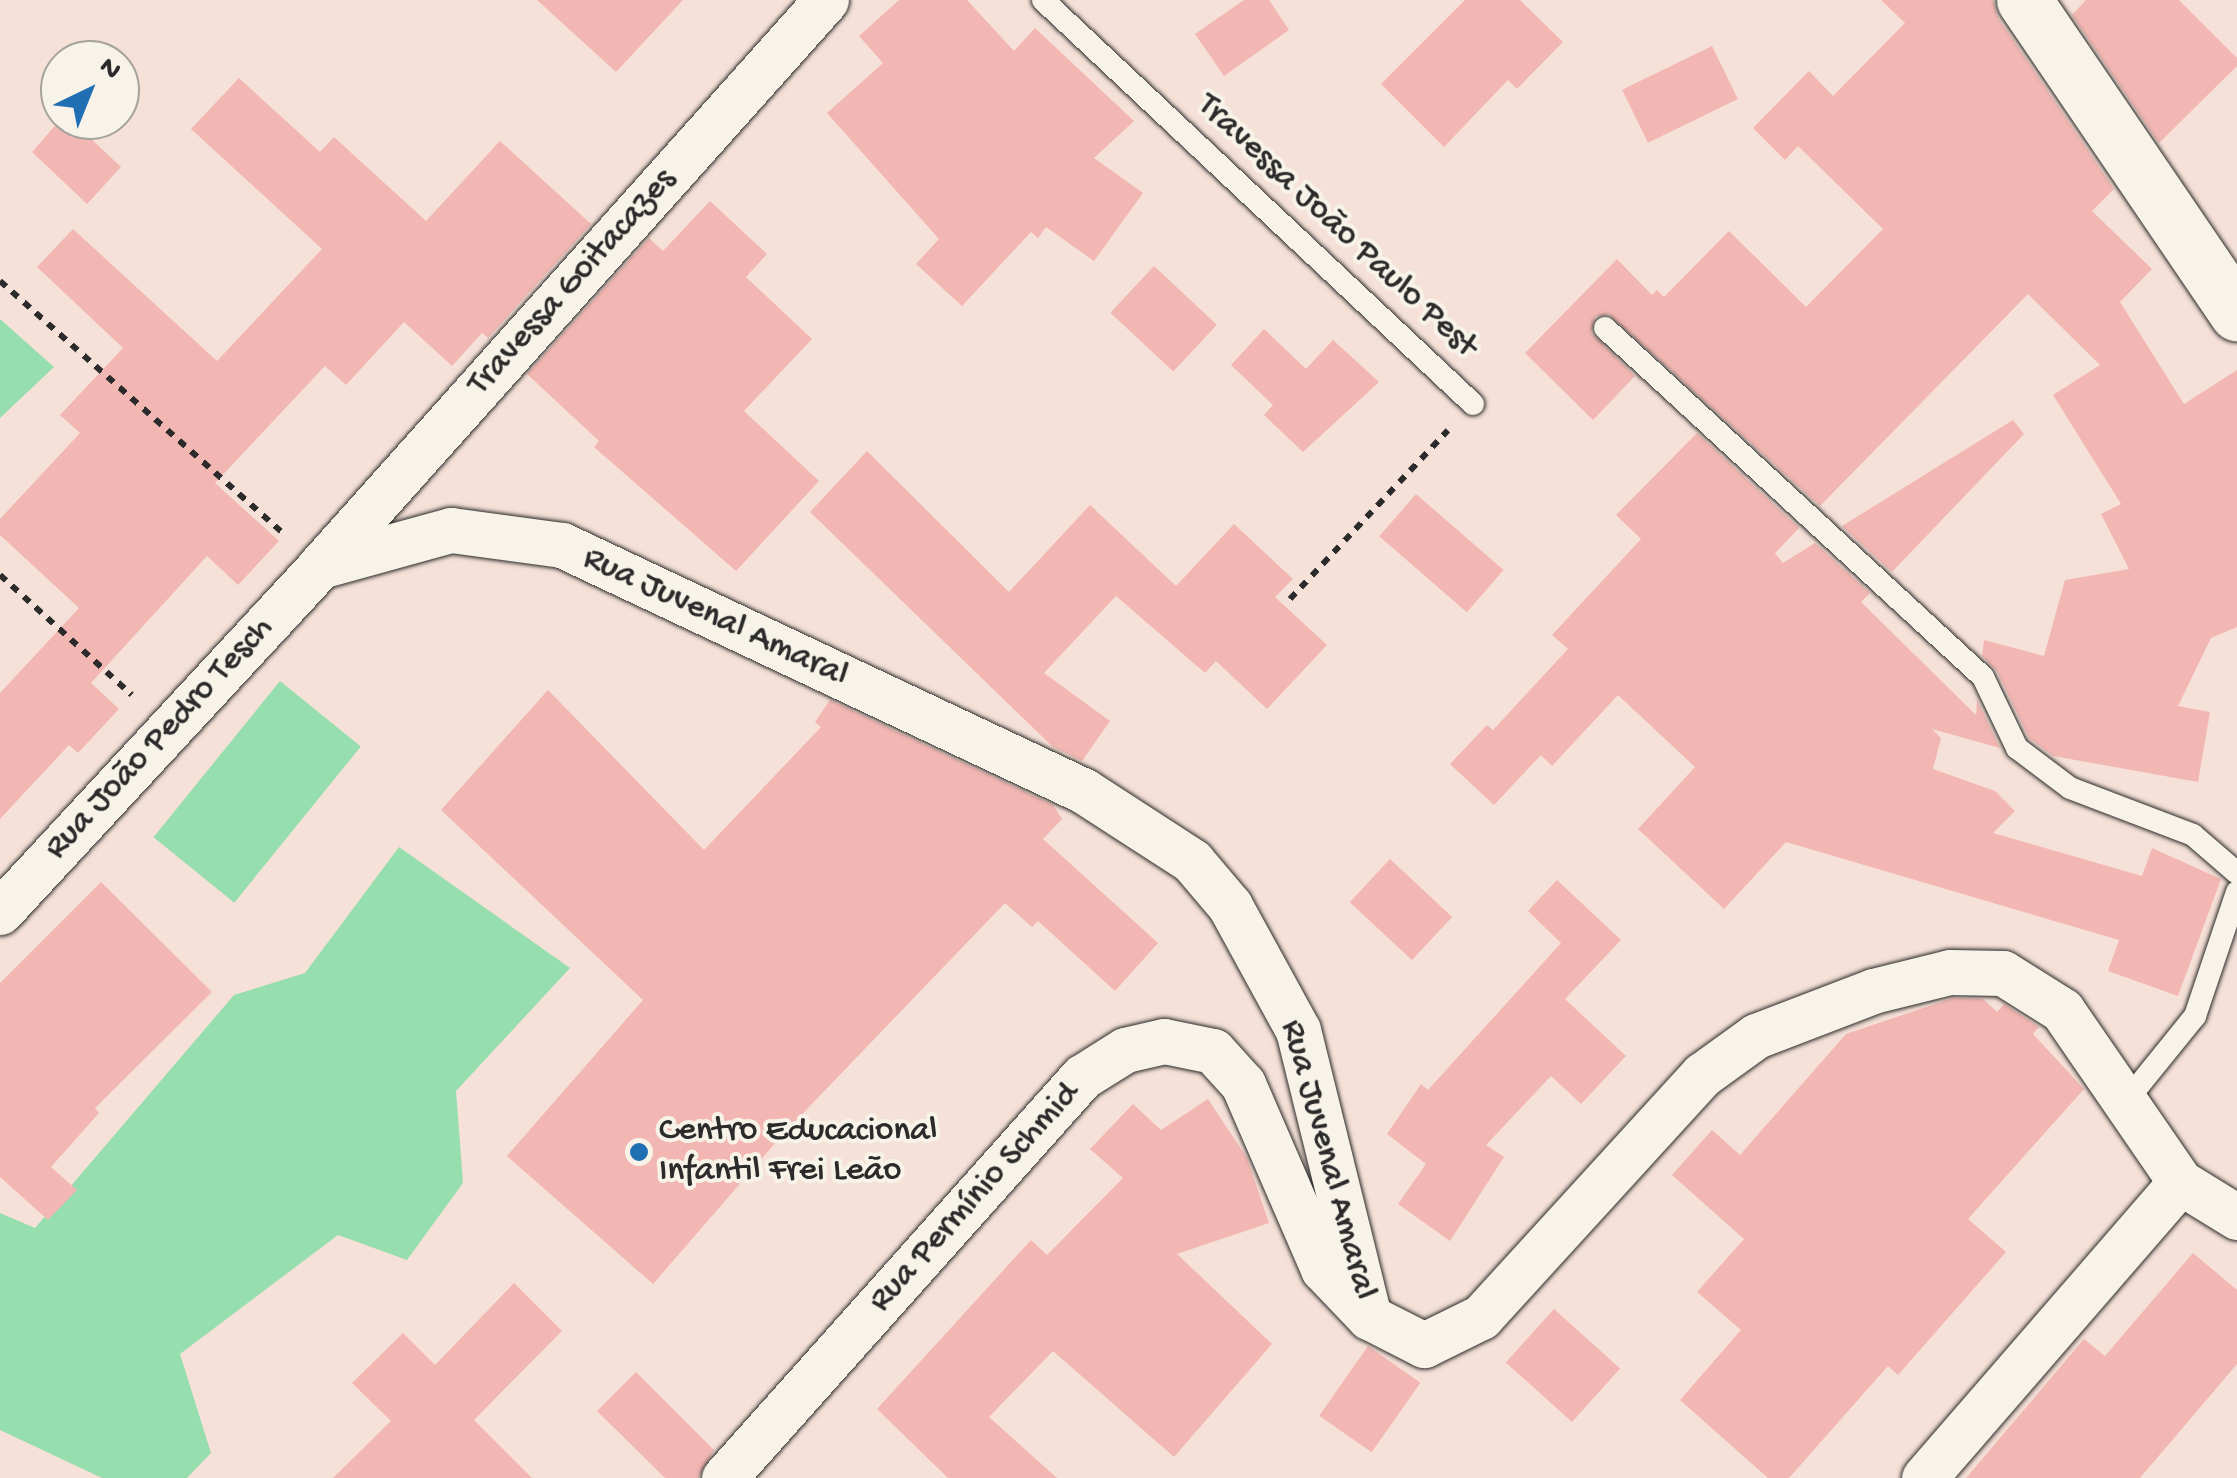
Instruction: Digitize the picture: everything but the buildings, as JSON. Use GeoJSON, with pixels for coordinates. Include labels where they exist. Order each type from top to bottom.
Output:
{"type":"FeatureCollection","features":[{"type":"Feature","properties":{"kind":"street","name":"Travessa Goitacazes"},"geometry":{"type":"LineString","coordinates":[[320,566],[826,0]]}},
{"type":"Feature","properties":{"kind":"street"},"geometry":{"type":"LineString","coordinates":[[2024,0],[2237,313]]}},
{"type":"Feature","properties":{"kind":"street","name":"Rua Juvenal Amaral"},"geometry":{"type":"LineString","coordinates":[[320,566],[451,530],[562,545],[1084,791],[1192,861],[1230,906],[1298,1030],[1369,1317],[1424,1344],[1450,1336],[1480,1316],[1702,1075],[1756,1036],[1874,991],[1950,972],[2003,973],[2062,1010],[2180,1182],[2237,1217]]}},
{"type":"Feature","properties":{"kind":"street","name":"Rua João Pedro Tesch"},"geometry":{"type":"LineString","coordinates":[[0,912],[320,566]]}},
{"type":"Feature","properties":{"kind":"street","name":"Rua Permínio Schmid"},"geometry":{"type":"LineString","coordinates":[[724,1478],[1082,1078],[1126,1050],[1164,1041],[1213,1051],[1243,1084],[1323,1269],[1369,1317]]}},
{"type":"Feature","properties":{"kind":"street"},"geometry":{"type":"LineString","coordinates":[[1924,1478],[2180,1182]]}},
{"type":"Feature","properties":{"kind":"lane","name":"Travessa João Paulo Pest"},"geometry":{"type":"LineString","coordinates":[[1043,0],[1473,404]]}},
{"type":"Feature","properties":{"kind":"lane"},"geometry":{"type":"LineString","coordinates":[[1604,328],[1983,677],[2017,748],[2070,788],[2193,835],[2237,873]]}},
{"type":"Feature","properties":{"kind":"lane"},"geometry":{"type":"LineString","coordinates":[[2127,1100],[2195,1016],[2237,892]]}},
{"type":"Feature","properties":{"kind":"path"},"geometry":{"type":"LineString","coordinates":[[0,281],[320,566]]}},
{"type":"Feature","properties":{"kind":"path","name":"Travessa João Paulo Pest"},"geometry":{"type":"LineString","coordinates":[[1290,599],[1473,404]]}},
{"type":"Feature","properties":{"kind":"path"},"geometry":{"type":"LineString","coordinates":[[0,575],[168,728]]}},
{"type":"Feature","properties":{"kind":"green space"},"geometry":{"type":"Polygon","coordinates":[[[0,319],[54,367],[0,418],[0,319]]]}},
{"type":"Feature","properties":{"kind":"green space"},"geometry":{"type":"Polygon","coordinates":[[[280,681],[361,746],[234,903],[154,837],[280,681]]]}},
{"type":"Feature","properties":{"kind":"green space"},"geometry":{"type":"Polygon","coordinates":[[[399,847],[570,968],[456,1091],[463,1183],[407,1260],[338,1235],[180,1354],[211,1453],[187,1478],[102,1478],[0,1430],[0,1213],[35,1228],[234,995],[305,973],[399,847]]]}},
{"type":"Feature","properties":{"kind":"place","name":"Centro Educacional Infantil Frei Leão"},"geometry":{"type":"Point","coordinates":[639,1152]}}]}
